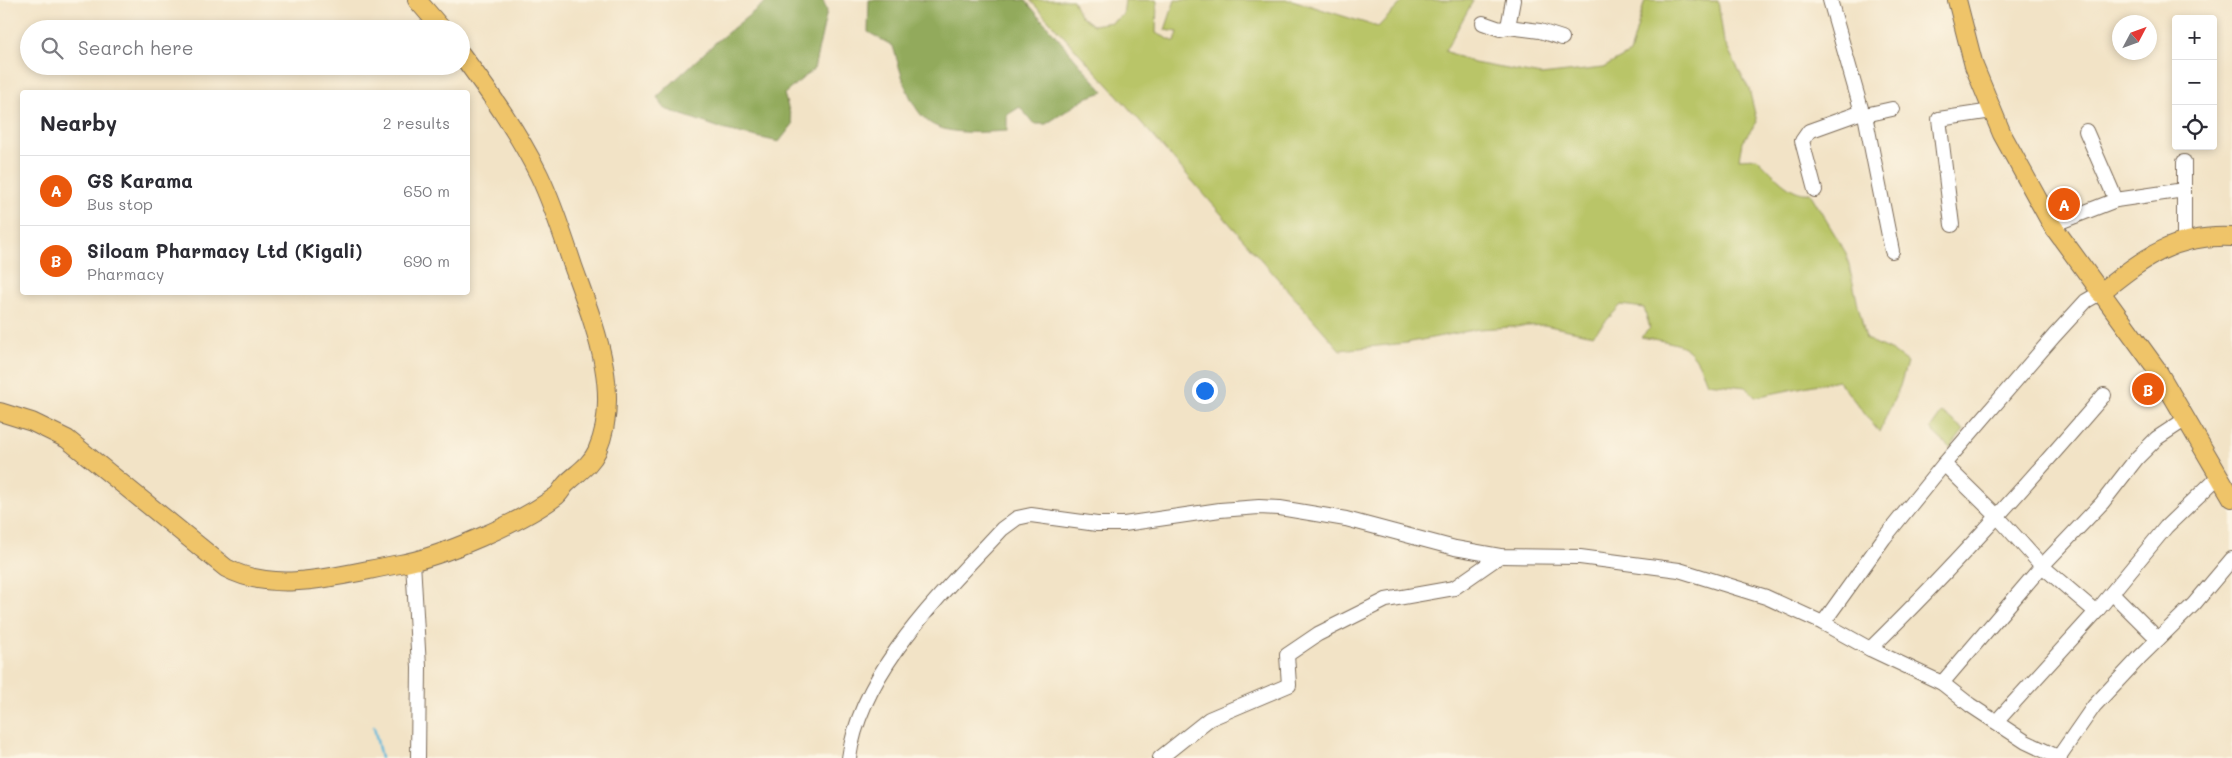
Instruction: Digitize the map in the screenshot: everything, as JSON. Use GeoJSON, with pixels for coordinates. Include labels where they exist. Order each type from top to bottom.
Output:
{"type":"FeatureCollection","features":[{"type":"Feature","properties":{"kind":"main road"},"geometry":{"type":"LineString","coordinates":[[417,0],[434,20]]}},
{"type":"Feature","properties":{"kind":"main road"},"geometry":{"type":"LineString","coordinates":[[1957,0],[1974,66],[1992,111],[2002,134],[2052,225],[2156,368],[2232,498]]}},
{"type":"Feature","properties":{"kind":"main road"},"geometry":{"type":"LineString","coordinates":[[0,412],[32,422],[67,439],[212,558],[239,575],[274,581],[296,581],[412,562],[463,544],[512,522],[556,496],[567,483],[577,476],[596,453],[606,410],[600,344],[546,192],[508,120],[470,67]]}},
{"type":"Feature","properties":{"kind":"main road"},"geometry":{"type":"LineString","coordinates":[[2100,293],[2159,250],[2184,241],[2232,237]]}},
{"type":"Feature","properties":{"kind":"street"},"geometry":{"type":"LineString","coordinates":[[1508,27],[1513,0]]}},
{"type":"Feature","properties":{"kind":"street"},"geometry":{"type":"LineString","coordinates":[[1830,0],[1863,114],[1892,251]]}},
{"type":"Feature","properties":{"kind":"street"},"geometry":{"type":"LineString","coordinates":[[1483,23],[1500,29],[1508,27],[1540,31],[1562,38]]}},
{"type":"Feature","properties":{"kind":"street"},"geometry":{"type":"LineString","coordinates":[[1815,190],[1802,141],[1804,135],[1809,131],[1863,114],[1892,109]]}},
{"type":"Feature","properties":{"kind":"street"},"geometry":{"type":"LineString","coordinates":[[1952,225],[1939,119],[1992,111]]}},
{"type":"Feature","properties":{"kind":"street"},"geometry":{"type":"LineString","coordinates":[[2086,131],[2116,200]]}},
{"type":"Feature","properties":{"kind":"street"},"geometry":{"type":"LineString","coordinates":[[2184,162],[2184,241]]}},
{"type":"Feature","properties":{"kind":"street"},"geometry":{"type":"LineString","coordinates":[[2052,225],[2116,200],[2184,190]]}},
{"type":"Feature","properties":{"kind":"street"},"geometry":{"type":"LineString","coordinates":[[1823,623],[1884,538],[1944,464],[2054,336],[2086,301],[2100,293]]}},
{"type":"Feature","properties":{"kind":"street"},"geometry":{"type":"LineString","coordinates":[[1870,649],[1928,593],[1998,517],[2104,395]]}},
{"type":"Feature","properties":{"kind":"street"},"geometry":{"type":"LineString","coordinates":[[1942,683],[2042,566],[2102,503],[2137,458],[2157,438],[2186,419]]}},
{"type":"Feature","properties":{"kind":"street"},"geometry":{"type":"LineString","coordinates":[[1944,464],[1998,517],[2042,566],[2096,612]]}},
{"type":"Feature","properties":{"kind":"street"},"geometry":{"type":"LineString","coordinates":[[1997,721],[2112,594],[2166,527],[2220,475]]}},
{"type":"Feature","properties":{"kind":"street"},"geometry":{"type":"LineString","coordinates":[[849,758],[860,713],[894,653],[1002,529],[1017,518],[1031,515],[1097,524],[1124,524],[1220,510],[1259,507],[1280,508],[1346,519],[1455,548],[1500,556],[1580,557],[1679,570],[1766,596],[1823,623],[1870,649],[1942,683],[1970,705],[1997,721],[2026,742],[2059,758],[2094,706],[2203,595],[2232,559]]}},
{"type":"Feature","properties":{"kind":"street"},"geometry":{"type":"LineString","coordinates":[[1160,758],[1209,719],[1290,685],[1287,655],[1318,634],[1386,600],[1454,588],[1500,556]]}},
{"type":"Feature","properties":{"kind":"street"},"geometry":{"type":"LineString","coordinates":[[412,562],[419,666],[418,758]]}},
{"type":"Feature","properties":{"kind":"street"},"geometry":{"type":"LineString","coordinates":[[2112,594],[2158,639]]}},
{"type":"Feature","properties":{"kind":"green space"},"geometry":{"type":"Polygon","coordinates":[[[768,0],[823,0],[827,11],[814,69],[784,94],[793,124],[779,142],[726,130],[665,109],[657,97],[716,42],[768,0]]]}},
{"type":"Feature","properties":{"kind":"green space"},"geometry":{"type":"Polygon","coordinates":[[[869,0],[1025,0],[1104,92],[1088,97],[1046,124],[1034,124],[1020,107],[1007,115],[1007,131],[957,132],[938,127],[923,117],[911,99],[893,46],[868,32],[869,0]]]}},
{"type":"Feature","properties":{"kind":"green space"},"geometry":{"type":"Polygon","coordinates":[[[1030,0],[1073,0],[1080,15],[1093,25],[1112,22],[1123,15],[1125,0],[1157,0],[1156,33],[1175,42],[1178,32],[1165,30],[1175,0],[1292,0],[1378,27],[1404,0],[1470,0],[1473,1],[1445,51],[1474,63],[1541,75],[1603,68],[1630,53],[1645,0],[1718,1],[1724,42],[1749,89],[1757,122],[1742,142],[1739,159],[1757,158],[1788,187],[1795,191],[1810,193],[1846,253],[1866,339],[1892,351],[1907,362],[1900,386],[1879,432],[1838,380],[1755,397],[1746,387],[1707,383],[1696,359],[1683,347],[1641,337],[1650,328],[1644,308],[1621,305],[1593,335],[1544,325],[1478,329],[1406,343],[1340,350],[1112,89],[1030,0]]]}},
{"type":"Feature","properties":{"kind":"green space"},"geometry":{"type":"Polygon","coordinates":[[[1942,412],[1964,430],[1950,448],[1930,429],[1942,412]]]}},
{"type":"Feature","properties":{"kind":"waterway"},"geometry":{"type":"LineString","coordinates":[[374,727],[381,758]]}},
{"type":"Feature","properties":{"kind":"place","name":"GS Karama"},"geometry":{"type":"Point","coordinates":[2064,204]}},
{"type":"Feature","properties":{"kind":"place","name":"Siloam Pharmacy Ltd (Kigali)"},"geometry":{"type":"Point","coordinates":[2148,389]}}]}
